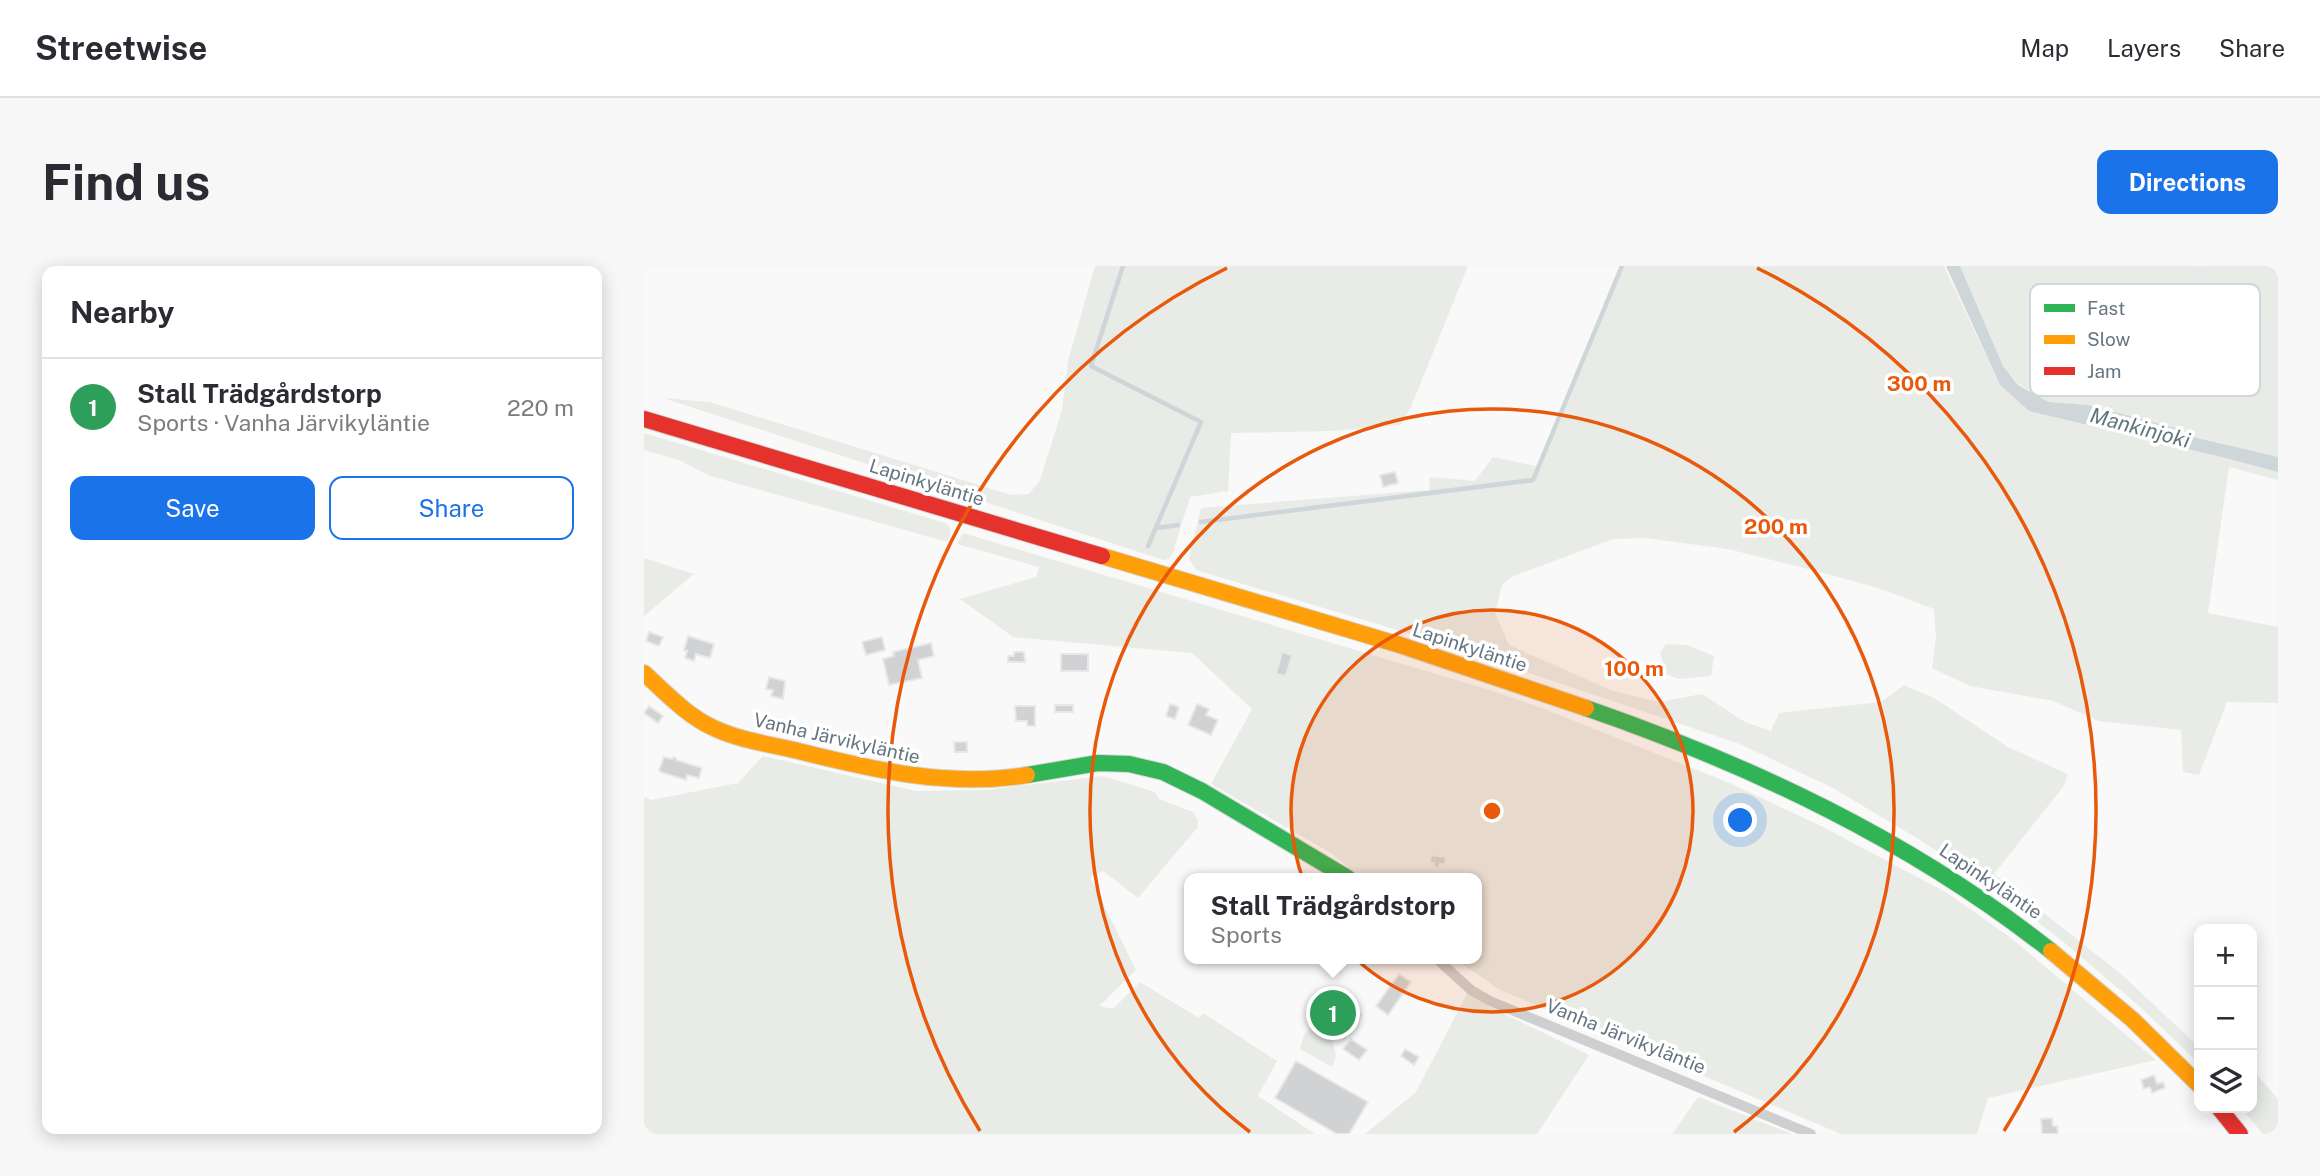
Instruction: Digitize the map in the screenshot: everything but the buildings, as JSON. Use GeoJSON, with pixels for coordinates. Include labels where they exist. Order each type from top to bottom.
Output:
{"type":"FeatureCollection","features":[{"type":"Feature","properties":{"kind":"main road","name":"Lapinkyläntie"},"geometry":{"type":"LineString","coordinates":[[644,419],[1490,674],[1661,734],[1840,814],[1911,853],[1967,889],[2035,937],[2106,994],[2194,1080]]}},
{"type":"Feature","properties":{"kind":"main road","name":"Vanha Järvikyläntie"},"geometry":{"type":"LineString","coordinates":[[644,673],[680,706],[715,729],[877,771],[944,780],[1022,776],[1098,764],[1129,765],[1163,772],[1202,791],[1340,873]]}},
{"type":"Feature","properties":{"kind":"main road"},"geometry":{"type":"LineString","coordinates":[[2223,1113],[2240,1134]]}},
{"type":"Feature","properties":{"kind":"street","name":"Vanha Järvikyläntie"},"geometry":{"type":"LineString","coordinates":[[1442,964],[1471,990],[1490,1001],[1811,1134]]}},
{"type":"Feature","properties":{"kind":"shaded area"},"geometry":{"type":"Polygon","coordinates":[[[1095,266],[1468,266],[1411,407],[1401,425],[1331,431],[1231,433],[1228,491],[1190,497],[1173,552],[1169,559],[1164,560],[663,398],[710,402],[1011,495],[1029,494],[1040,480],[1062,410],[1068,361],[1095,266]]]}},
{"type":"Feature","properties":{"kind":"shaded area"},"geometry":{"type":"Polygon","coordinates":[[[1622,266],[1944,266],[2000,385],[2029,411],[2229,458],[2232,446],[2088,405],[2049,402],[2039,396],[2260,396],[2260,373],[2278,379],[2278,480],[2229,467],[2208,613],[2278,627],[2278,703],[2227,702],[2199,775],[2183,772],[2181,730],[2099,721],[2053,701],[1970,686],[1932,668],[1936,637],[1934,609],[1878,588],[1728,549],[1645,538],[1613,539],[1511,577],[1502,585],[1495,613],[1509,645],[1613,691],[1659,702],[1702,694],[1745,722],[1771,731],[1779,713],[1881,702],[1904,685],[1934,698],[2008,747],[2068,774],[2063,787],[1994,874],[2120,973],[2194,1042],[2194,1058],[2139,1006],[1999,892],[1920,840],[1833,788],[1740,744],[1431,640],[1196,570],[1189,559],[1201,508],[1429,490],[1430,477],[1475,481],[1493,457],[1540,467],[1622,266]]]}},
{"type":"Feature","properties":{"kind":"shaded area"},"geometry":{"type":"Polygon","coordinates":[[[1960,266],[2191,266],[2192,284],[2030,284],[2030,391],[2018,384],[2003,366],[1960,266]]]}},
{"type":"Feature","properties":{"kind":"shaded area"},"geometry":{"type":"Polygon","coordinates":[[[2123,266],[2278,266],[2278,379],[2260,373],[2260,284],[2121,284],[2123,266]]]}},
{"type":"Feature","properties":{"kind":"shaded area"},"geometry":{"type":"Polygon","coordinates":[[[2207,266],[2278,266],[2278,321],[2260,318],[2260,284],[2208,284],[2207,266]]]}},
{"type":"Feature","properties":{"kind":"shaded area"},"geometry":{"type":"Polygon","coordinates":[[[644,433],[945,523],[950,529],[948,542],[710,476],[679,460],[644,450],[644,433]]]}},
{"type":"Feature","properties":{"kind":"shaded area"},"geometry":{"type":"Polygon","coordinates":[[[963,533],[1493,691],[1732,784],[1823,827],[1947,893],[2011,938],[2156,1060],[1988,1098],[1977,1134],[1841,1134],[1498,989],[1463,964],[1482,964],[1482,873],[1355,873],[1331,853],[1211,784],[1252,709],[1192,653],[1013,637],[960,599],[1036,577],[1039,567],[957,544],[963,533]]]}},
{"type":"Feature","properties":{"kind":"shaded area"},"geometry":{"type":"Polygon","coordinates":[[[644,558],[694,574],[644,616],[644,558]]]}},
{"type":"Feature","properties":{"kind":"shaded area"},"geometry":{"type":"Polygon","coordinates":[[[1666,644],[1687,645],[1714,656],[1711,676],[1679,679],[1666,674],[1660,652],[1666,644]]]}},
{"type":"Feature","properties":{"kind":"shaded area"},"geometry":{"type":"Polygon","coordinates":[[[763,756],[916,791],[985,790],[1103,776],[1155,792],[1159,799],[1193,812],[1198,820],[1197,828],[1138,898],[1103,871],[1090,877],[1136,970],[1099,1006],[1113,1009],[1140,982],[1199,1018],[1203,1013],[1277,1061],[1258,1096],[1315,1134],[644,1134],[644,797],[651,800],[738,783],[763,756]]]}},
{"type":"Feature","properties":{"kind":"shaded area"},"geometry":{"type":"Polygon","coordinates":[[[1468,992],[1488,1006],[1589,1055],[1537,1134],[1365,1134],[1416,1092],[1468,992]]]}},
{"type":"Feature","properties":{"kind":"shaded area"},"geometry":{"type":"Polygon","coordinates":[[[1311,1027],[1332,1040],[1336,1056],[1332,1067],[1300,1049],[1304,1035],[1311,1027]]]}},
{"type":"Feature","properties":{"kind":"shaded area"},"geometry":{"type":"Polygon","coordinates":[[[2257,1075],[2278,1099],[2278,1134],[2263,1134],[2245,1113],[2257,1113],[2257,1075]]]}},
{"type":"Feature","properties":{"kind":"shaded area"},"geometry":{"type":"Polygon","coordinates":[[[1698,1097],[1792,1134],[1672,1134],[1698,1097]]]}},
{"type":"Feature","properties":{"kind":"water","name":"Mankinjoki"},"geometry":{"type":"Polygon","coordinates":[[[1946,266],[1960,266],[2003,366],[2018,385],[2030,392],[2030,396],[2038,396],[2049,402],[2088,405],[2179,429],[2193,437],[2278,457],[2278,472],[2029,411],[2000,385],[1946,266]]]}},
{"type":"Feature","properties":{"kind":"waterway"},"geometry":{"type":"LineString","coordinates":[[1123,266],[1091,366],[1201,422],[1148,546]]}},
{"type":"Feature","properties":{"kind":"waterway"},"geometry":{"type":"LineString","coordinates":[[1201,522],[1533,480],[1622,266]]}},
{"type":"Feature","properties":{"kind":"waterway"},"geometry":{"type":"LineString","coordinates":[[1157,528],[1178,525]]}},
{"type":"Feature","properties":{"kind":"traffic: fast"},"geometry":{"type":"LineString","coordinates":[[1586,708],[1710,755],[1829,810],[1943,875],[1998,911],[2051,951]]}},
{"type":"Feature","properties":{"kind":"traffic: fast"},"geometry":{"type":"LineString","coordinates":[[1027,775],[1098,763],[1129,764],[1163,772],[1202,791],[1340,873]]}},
{"type":"Feature","properties":{"kind":"traffic: slow"},"geometry":{"type":"LineString","coordinates":[[1102,556],[1400,645],[1586,708]]}},
{"type":"Feature","properties":{"kind":"traffic: slow"},"geometry":{"type":"LineString","coordinates":[[644,673],[696,718],[725,733],[744,739],[880,770],[938,778],[1027,775]]}},
{"type":"Feature","properties":{"kind":"traffic: slow"},"geometry":{"type":"LineString","coordinates":[[2051,951],[2133,1020],[2194,1080]]}},
{"type":"Feature","properties":{"kind":"traffic: jam"},"geometry":{"type":"LineString","coordinates":[[644,419],[1102,556]]}},
{"type":"Feature","properties":{"kind":"traffic: jam"},"geometry":{"type":"LineString","coordinates":[[2223,1113],[2240,1134]]}},
{"type":"Feature","properties":{"kind":"place","name":"Stall Trädgårdstorp"},"geometry":{"type":"Point","coordinates":[1333,1013]}}]}
